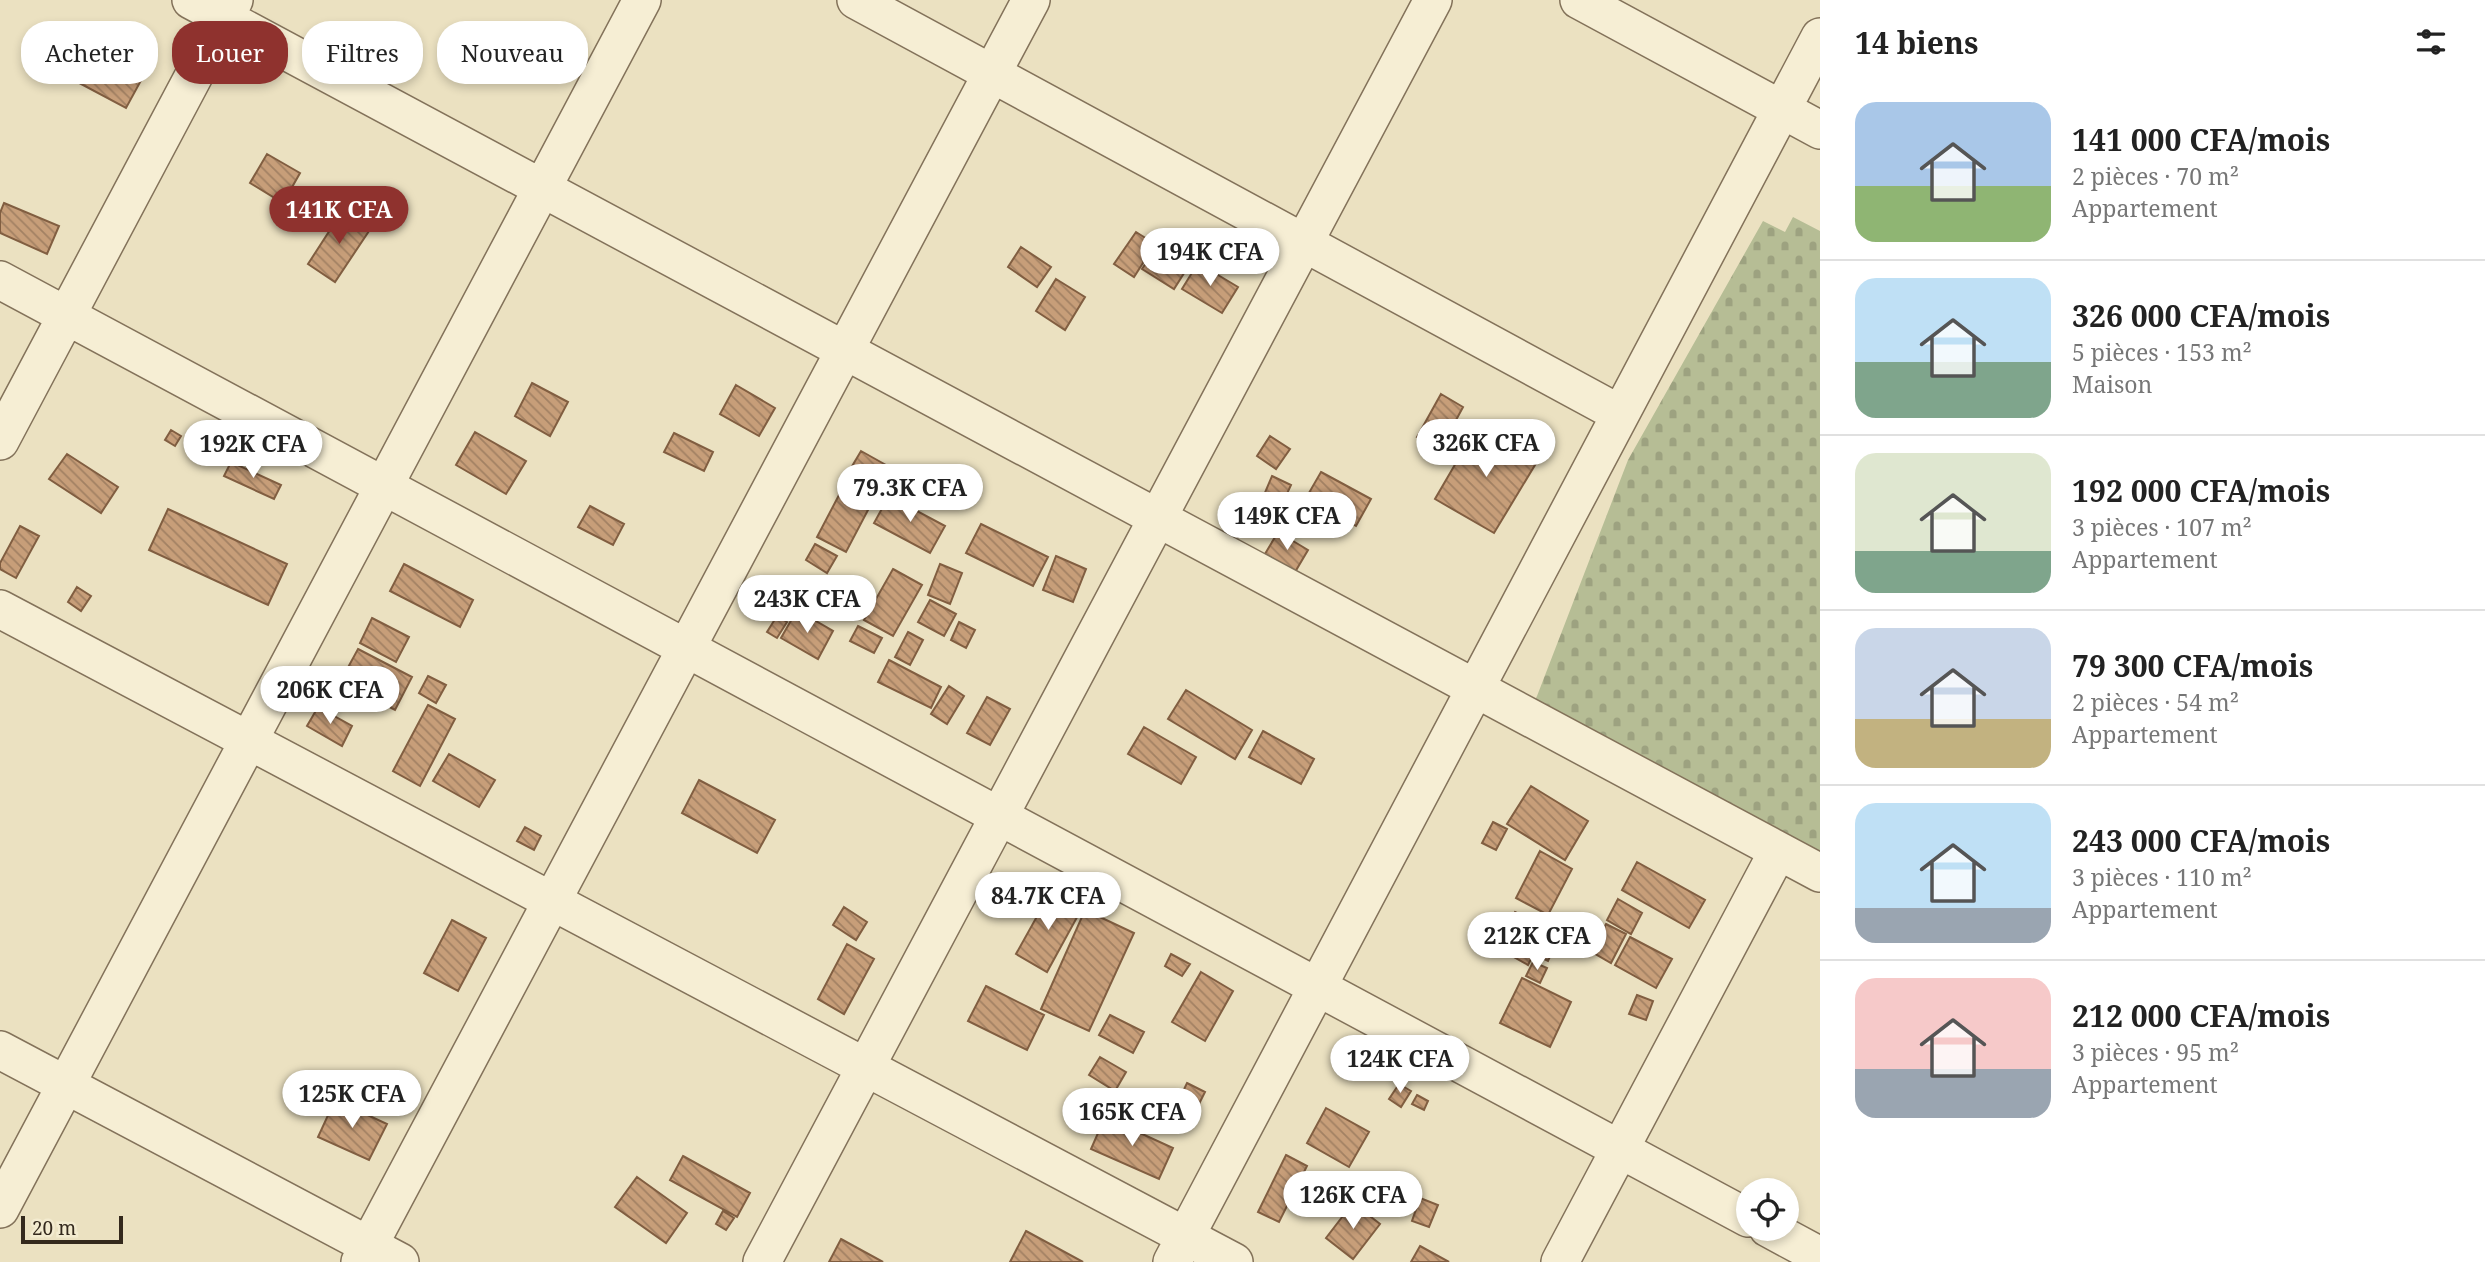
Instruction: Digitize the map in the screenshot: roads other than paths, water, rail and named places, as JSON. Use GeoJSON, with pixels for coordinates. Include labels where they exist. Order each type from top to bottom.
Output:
{"type":"FeatureCollection","features":[{"type":"Feature","properties":{"kind":"street"},"geometry":{"type":"LineString","coordinates":[[191,0],[230,9],[542,188],[1820,873]]}},
{"type":"Feature","properties":{"kind":"street"},"geometry":{"type":"LineString","coordinates":[[0,1209],[642,0]]}},
{"type":"Feature","properties":{"kind":"street"},"geometry":{"type":"LineString","coordinates":[[856,0],[1620,414]]}},
{"type":"Feature","properties":{"kind":"street"},"geometry":{"type":"LineString","coordinates":[[364,1254],[1031,0]]}},
{"type":"Feature","properties":{"kind":"street"},"geometry":{"type":"LineString","coordinates":[[762,1262],[1433,0]]}},
{"type":"Feature","properties":{"kind":"street"},"geometry":{"type":"LineString","coordinates":[[1579,0],[1820,130]]}},
{"type":"Feature","properties":{"kind":"street"},"geometry":{"type":"LineString","coordinates":[[0,441],[230,9]]}},
{"type":"Feature","properties":{"kind":"street"},"geometry":{"type":"LineString","coordinates":[[1179,1249],[1820,37]]}},
{"type":"Feature","properties":{"kind":"street"},"geometry":{"type":"LineString","coordinates":[[0,280],[1736,1212]]}},
{"type":"Feature","properties":{"kind":"street"},"geometry":{"type":"LineString","coordinates":[[0,609],[866,1067],[1179,1249],[1234,1262]]}},
{"type":"Feature","properties":{"kind":"street"},"geometry":{"type":"LineString","coordinates":[[1560,1262],[1778,851]]}},
{"type":"Feature","properties":{"kind":"street"},"geometry":{"type":"LineString","coordinates":[[0,1050],[364,1254],[400,1262]]}},
{"type":"Feature","properties":{"kind":"street"},"geometry":{"type":"LineString","coordinates":[[1792,1241],[1820,1256]]}}]}
